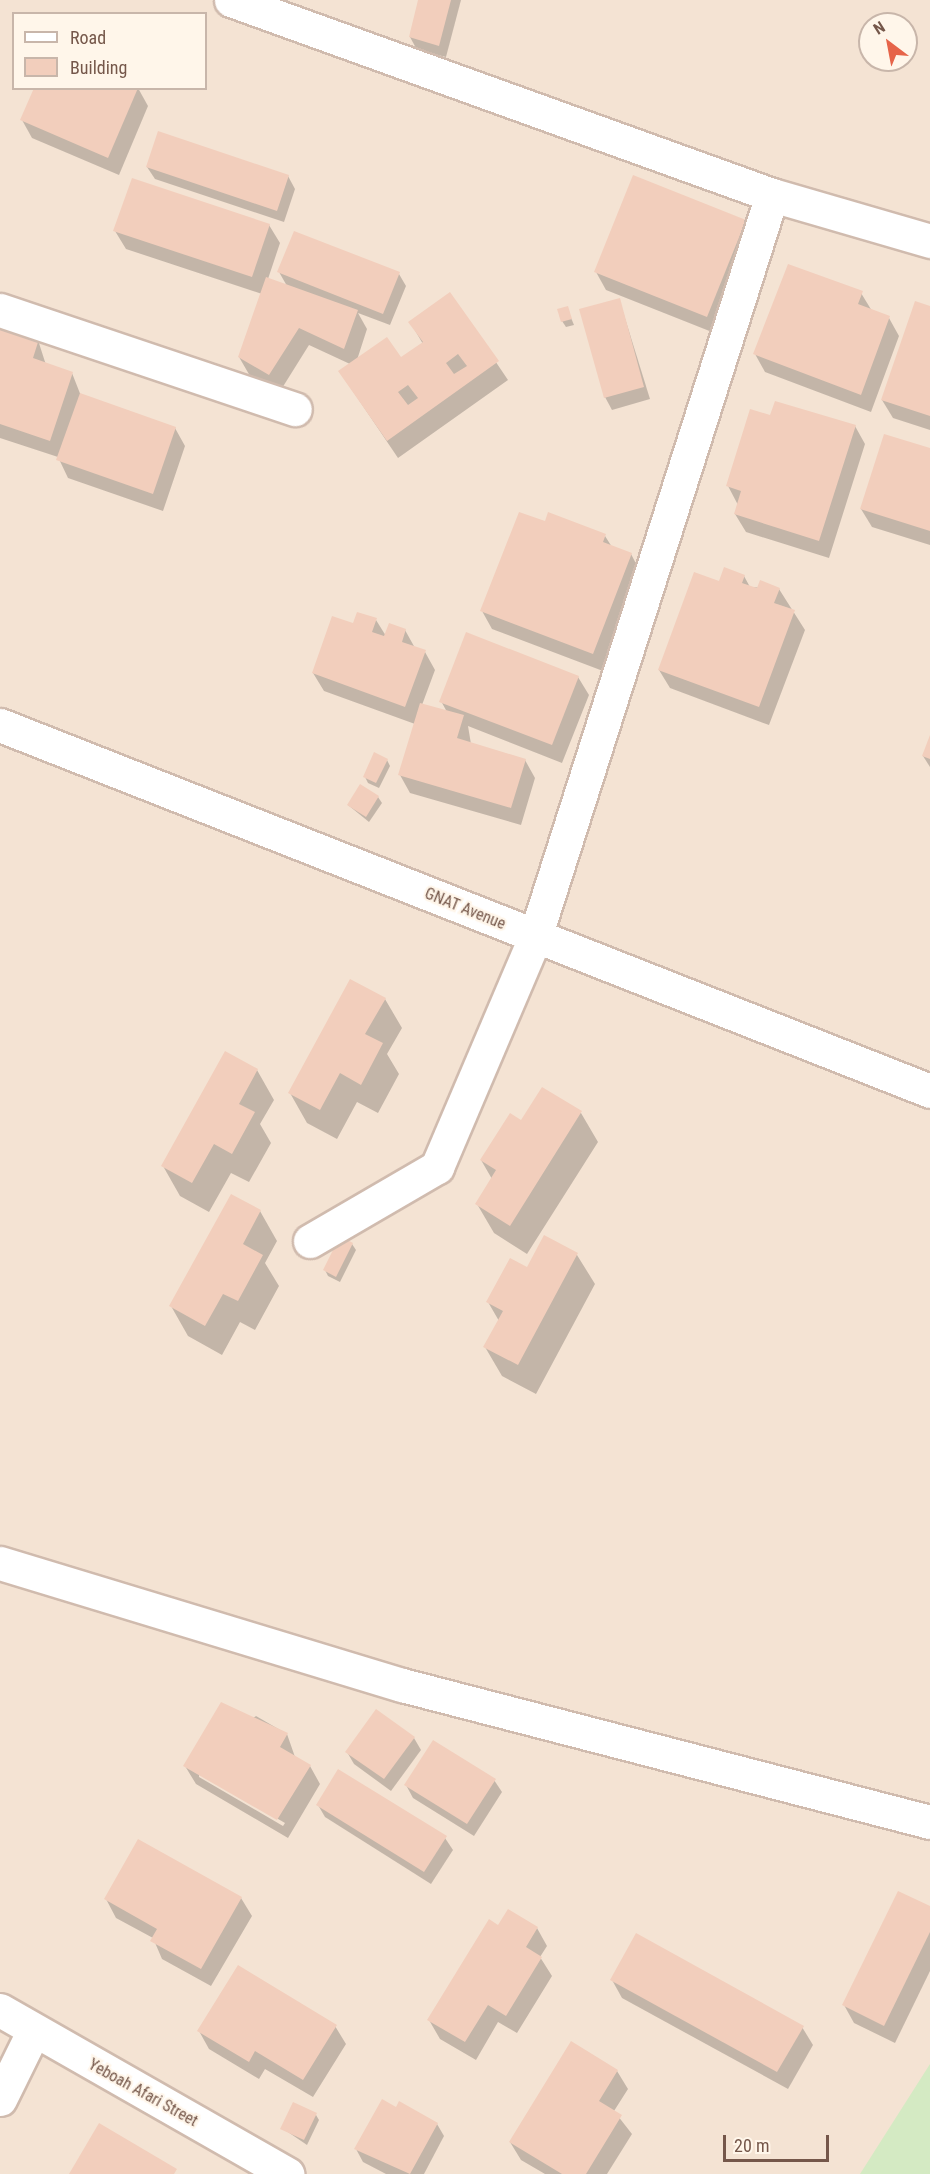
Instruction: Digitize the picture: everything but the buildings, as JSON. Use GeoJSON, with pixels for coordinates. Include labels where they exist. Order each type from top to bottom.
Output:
{"type":"FeatureCollection","features":[{"type":"Feature","properties":{"kind":"street"},"geometry":{"type":"LineString","coordinates":[[231,0],[772,195],[930,241]]}},
{"type":"Feature","properties":{"kind":"street"},"geometry":{"type":"LineString","coordinates":[[310,1242],[437,1167],[535,937],[772,195]]}},
{"type":"Feature","properties":{"kind":"street"},"geometry":{"type":"LineString","coordinates":[[0,310],[295,409]]}},
{"type":"Feature","properties":{"kind":"street","name":"GNAT Avenue"},"geometry":{"type":"LineString","coordinates":[[0,725],[930,1091]]}},
{"type":"Feature","properties":{"kind":"street"},"geometry":{"type":"LineString","coordinates":[[0,1563],[402,1685],[930,1822]]}},
{"type":"Feature","properties":{"kind":"street","name":"Yeboah Afari Street"},"geometry":{"type":"LineString","coordinates":[[0,2010],[33,2032],[288,2174]]}},
{"type":"Feature","properties":{"kind":"street"},"geometry":{"type":"LineString","coordinates":[[0,2099],[33,2032]]}},
{"type":"Feature","properties":{"kind":"shaded area"},"geometry":{"type":"Polygon","coordinates":[[[0,0],[930,0],[930,2174],[0,2174],[0,0]]]}},
{"type":"Feature","properties":{"kind":"green space"},"geometry":{"type":"Polygon","coordinates":[[[930,2064],[930,2174],[860,2174],[930,2064]]]}}]}
